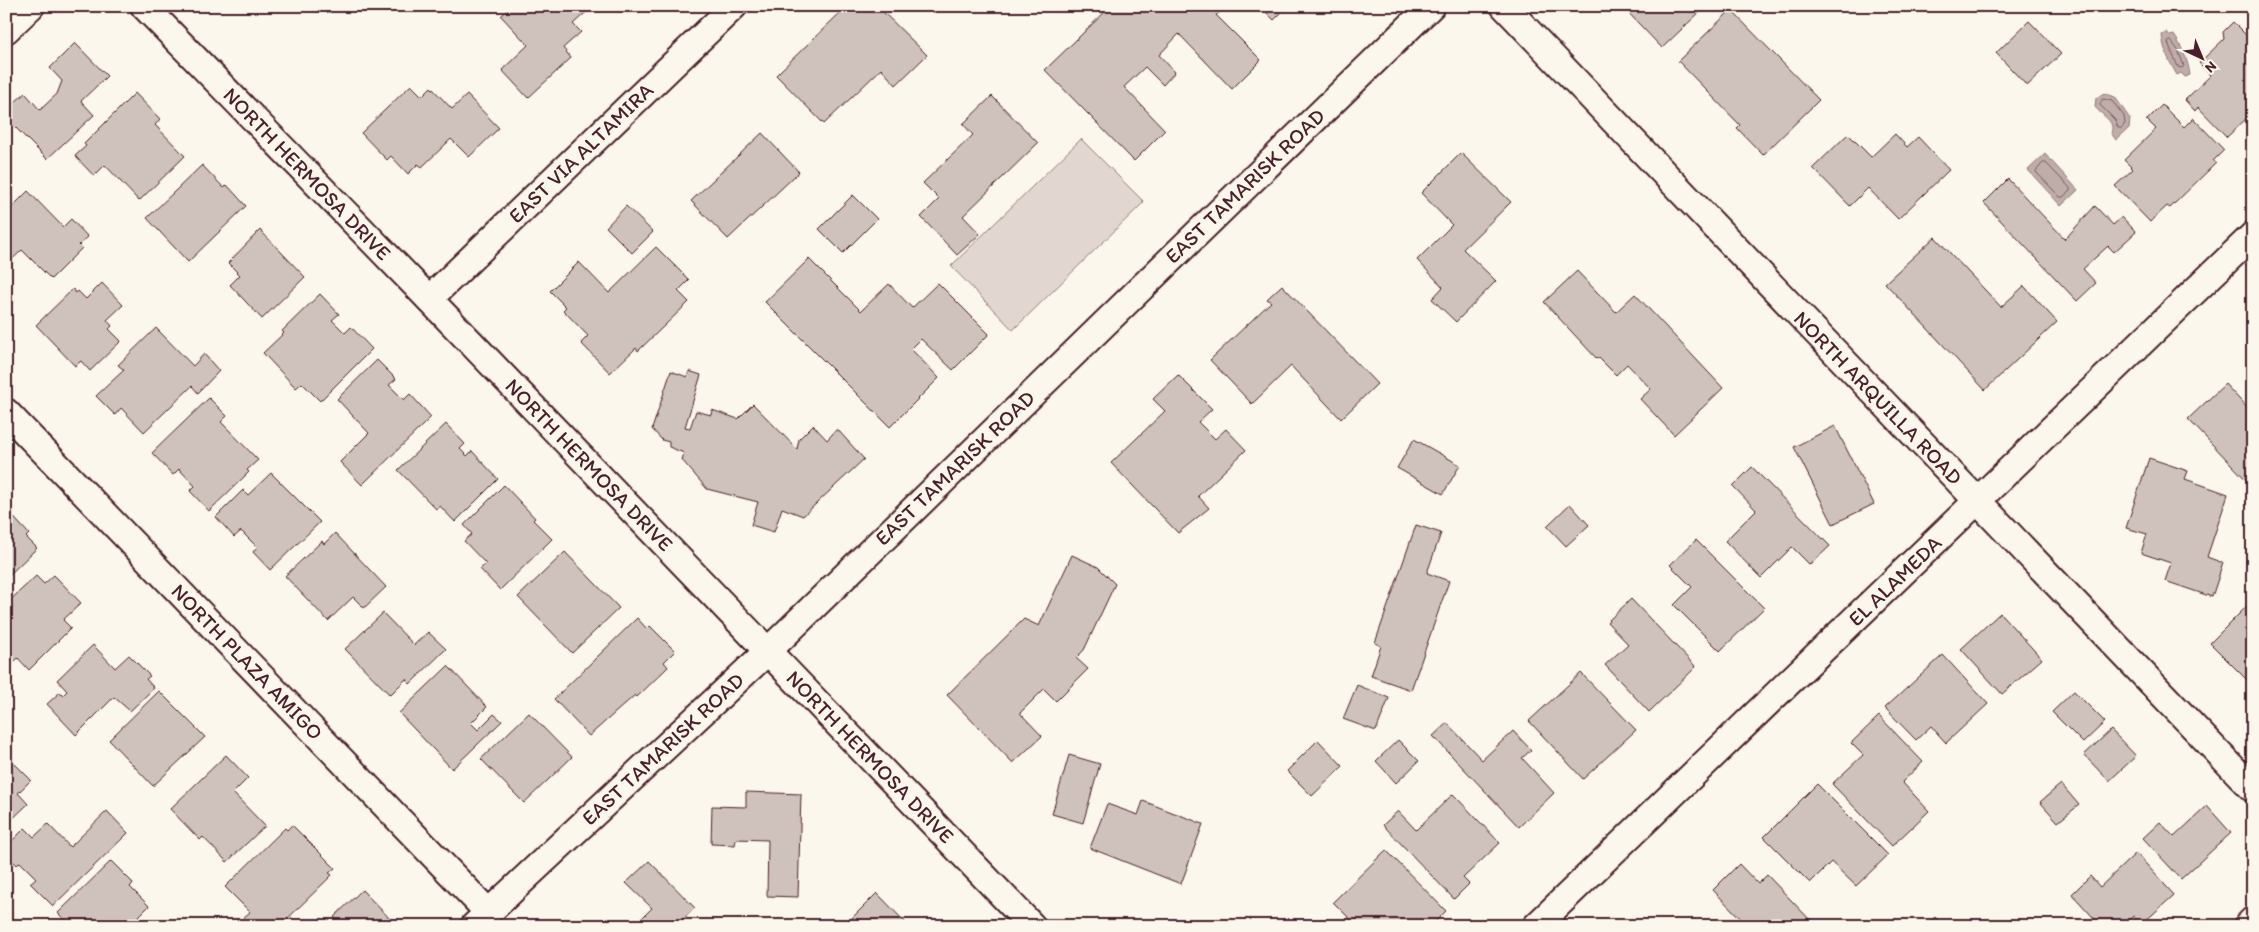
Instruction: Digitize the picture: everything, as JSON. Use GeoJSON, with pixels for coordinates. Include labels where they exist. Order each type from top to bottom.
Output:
{"type":"FeatureCollection","features":[{"type":"Feature","properties":{"kind":"street"},"geometry":{"type":"LineString","coordinates":[[6,30],[31,6]]}},
{"type":"Feature","properties":{"kind":"street","name":"NORTH HERMOSA DRIVE"},"geometry":{"type":"LineString","coordinates":[[144,6],[430,299],[1032,926]]}},
{"type":"Feature","properties":{"kind":"street","name":"EAST VIA ALTAMIRA"},"geometry":{"type":"LineString","coordinates":[[430,299],[734,6]]}},
{"type":"Feature","properties":{"kind":"street","name":"EAST TAMARISK ROAD"},"geometry":{"type":"LineString","coordinates":[[481,919],[768,651],[1431,6]]}},
{"type":"Feature","properties":{"kind":"street","name":"NORTH ARQUILLA ROAD"},"geometry":{"type":"LineString","coordinates":[[1504,6],[2253,789]]}},
{"type":"Feature","properties":{"kind":"street","name":"EL ALAMEDA"},"geometry":{"type":"LineString","coordinates":[[1536,926],[2253,236]]}},
{"type":"Feature","properties":{"kind":"street","name":"NORTH PLAZA AMIGO"},"geometry":{"type":"LineString","coordinates":[[6,412],[481,919]]}},
{"type":"Feature","properties":{"kind":"street"},"geometry":{"type":"LineString","coordinates":[[2247,926],[2253,920]]}},
{"type":"Feature","properties":{"kind":"shaded area"},"geometry":{"type":"Polygon","coordinates":[[[1081,139],[1144,202],[1013,330],[951,266],[1081,139]]]}},
{"type":"Feature","properties":{"kind":"water"},"geometry":{"type":"Polygon","coordinates":[[[2167,32],[2170,36],[2174,35],[2180,44],[2190,75],[2185,77],[2181,73],[2177,75],[2172,66],[2165,51],[2162,35],[2167,32]]]}},
{"type":"Feature","properties":{"kind":"water"},"geometry":{"type":"Polygon","coordinates":[[[2104,93],[2115,97],[2130,119],[2129,128],[2116,140],[2111,133],[2112,125],[2095,107],[2096,98],[2104,93]]]}},
{"type":"Feature","properties":{"kind":"water"},"geometry":{"type":"Polygon","coordinates":[[[2045,154],[2078,190],[2061,206],[2028,170],[2045,154]]]}},
{"type":"Feature","properties":{"kind":"building"},"geometry":{"type":"Polygon","coordinates":[[[511,6],[593,6],[573,24],[581,32],[563,48],[571,58],[528,98],[502,70],[528,45],[501,16],[511,6]]]}},
{"type":"Feature","properties":{"kind":"building"},"geometry":{"type":"Polygon","coordinates":[[[847,6],[877,6],[927,55],[896,85],[881,69],[824,124],[776,75],[847,6]]]}},
{"type":"Feature","properties":{"kind":"building"},"geometry":{"type":"Polygon","coordinates":[[[1111,6],[1214,6],[1220,12],[1216,15],[1261,60],[1232,89],[1179,34],[1159,55],[1175,72],[1163,85],[1145,67],[1124,87],[1165,130],[1134,161],[1045,70],[1111,6]]]}},
{"type":"Feature","properties":{"kind":"building"},"geometry":{"type":"Polygon","coordinates":[[[1260,6],[1288,6],[1274,20],[1260,6]]]}},
{"type":"Feature","properties":{"kind":"building"},"geometry":{"type":"Polygon","coordinates":[[[1622,6],[1702,6],[1704,8],[1662,48],[1622,6]]]}},
{"type":"Feature","properties":{"kind":"building"},"geometry":{"type":"Polygon","coordinates":[[[1731,10],[1819,100],[1763,155],[1737,128],[1740,125],[1678,61],[1731,10]]]}},
{"type":"Feature","properties":{"kind":"building"},"geometry":{"type":"Polygon","coordinates":[[[2029,21],[2061,54],[2027,86],[1996,53],[2029,21]]]}},
{"type":"Feature","properties":{"kind":"building"},"geometry":{"type":"Polygon","coordinates":[[[2233,22],[2253,42],[2253,120],[2248,117],[2227,137],[2198,107],[2195,111],[2185,100],[2211,75],[2199,63],[2224,39],[2223,32],[2233,22]]]}},
{"type":"Feature","properties":{"kind":"building"},"geometry":{"type":"Polygon","coordinates":[[[75,43],[107,76],[81,101],[94,115],[47,159],[6,118],[6,110],[25,93],[40,110],[57,94],[62,81],[50,68],[75,43]]]}},
{"type":"Feature","properties":{"kind":"building"},"geometry":{"type":"Polygon","coordinates":[[[411,85],[422,96],[431,87],[452,109],[467,95],[499,128],[469,157],[451,139],[422,167],[418,164],[408,174],[391,156],[387,160],[361,133],[411,85]]]}},
{"type":"Feature","properties":{"kind":"building"},"geometry":{"type":"Polygon","coordinates":[[[135,93],[160,119],[155,125],[185,156],[139,201],[105,165],[94,176],[75,156],[86,146],[84,144],[135,93]]]}},
{"type":"Feature","properties":{"kind":"building"},"geometry":{"type":"Polygon","coordinates":[[[992,96],[1038,143],[963,216],[980,234],[957,255],[921,217],[939,199],[923,183],[973,135],[963,124],[992,96]]]}},
{"type":"Feature","properties":{"kind":"building"},"geometry":{"type":"Polygon","coordinates":[[[2162,105],[2184,127],[2193,118],[2224,150],[2213,161],[2216,163],[2170,208],[2167,206],[2150,222],[2115,186],[2133,169],[2124,160],[2156,129],[2147,120],[2162,105]]]}},
{"type":"Feature","properties":{"kind":"building"},"geometry":{"type":"Polygon","coordinates":[[[762,133],[799,172],[728,239],[691,201],[762,133]]]}},
{"type":"Feature","properties":{"kind":"building"},"geometry":{"type":"Polygon","coordinates":[[[1848,134],[1871,157],[1895,134],[1907,147],[1918,137],[1949,170],[1898,219],[1868,188],[1850,206],[1813,168],[1848,134]]]}},
{"type":"Feature","properties":{"kind":"building"},"geometry":{"type":"Polygon","coordinates":[[[1461,153],[1511,202],[1463,249],[1496,281],[1456,322],[1432,299],[1443,287],[1417,260],[1452,225],[1421,193],[1461,153]]]}},
{"type":"Feature","properties":{"kind":"building"},"geometry":{"type":"Polygon","coordinates":[[[202,165],[224,188],[227,185],[246,206],[188,262],[147,218],[202,165]]]}},
{"type":"Feature","properties":{"kind":"building"},"geometry":{"type":"Polygon","coordinates":[[[2008,179],[2065,239],[2095,206],[2113,225],[2122,217],[2136,232],[2114,252],[2108,246],[2083,269],[2096,283],[2077,301],[1984,203],[2008,179]]]}},
{"type":"Feature","properties":{"kind":"building"},"geometry":{"type":"Polygon","coordinates":[[[28,191],[63,227],[71,219],[88,237],[79,245],[82,248],[51,279],[22,250],[6,265],[6,213],[28,191]]]}},
{"type":"Feature","properties":{"kind":"building"},"geometry":{"type":"Polygon","coordinates":[[[853,195],[877,219],[843,253],[819,229],[853,195]]]}},
{"type":"Feature","properties":{"kind":"building"},"geometry":{"type":"Polygon","coordinates":[[[626,206],[653,232],[632,253],[606,227],[626,206]]]}},
{"type":"Feature","properties":{"kind":"building"},"geometry":{"type":"Polygon","coordinates":[[[260,230],[305,277],[262,319],[230,285],[240,275],[228,263],[260,230]]]}},
{"type":"Feature","properties":{"kind":"building"},"geometry":{"type":"Polygon","coordinates":[[[1935,237],[2001,307],[2024,286],[2057,322],[1985,390],[1885,283],[1935,237]]]}},
{"type":"Feature","properties":{"kind":"building"},"geometry":{"type":"Polygon","coordinates":[[[656,247],[689,280],[678,291],[689,302],[638,351],[636,348],[610,373],[581,343],[588,336],[563,310],[566,307],[550,291],[579,262],[609,293],[656,247]]]}},
{"type":"Feature","properties":{"kind":"building"},"geometry":{"type":"Polygon","coordinates":[[[809,259],[861,311],[889,284],[912,308],[938,283],[989,334],[953,370],[921,339],[911,349],[939,378],[890,427],[765,302],[809,259]]]}},
{"type":"Feature","properties":{"kind":"building"},"geometry":{"type":"Polygon","coordinates":[[[1577,271],[1616,312],[1635,294],[1723,388],[1674,435],[1640,399],[1651,389],[1627,364],[1616,375],[1599,358],[1597,359],[1544,302],[1577,271]]]}},
{"type":"Feature","properties":{"kind":"building"},"geometry":{"type":"Polygon","coordinates":[[[102,283],[123,305],[107,320],[112,326],[109,329],[121,341],[90,371],[81,361],[75,366],[36,325],[73,289],[86,299],[102,283]]]}},
{"type":"Feature","properties":{"kind":"building"},"geometry":{"type":"Polygon","coordinates":[[[1282,285],[1377,384],[1341,419],[1291,366],[1252,404],[1210,360],[1271,302],[1267,299],[1282,285]]]}},
{"type":"Feature","properties":{"kind":"building"},"geometry":{"type":"Polygon","coordinates":[[[320,294],[339,314],[332,320],[345,333],[351,327],[372,349],[320,401],[302,383],[296,388],[263,353],[284,333],[282,331],[320,294]]]}},
{"type":"Feature","properties":{"kind":"building"},"geometry":{"type":"Polygon","coordinates":[[[156,328],[193,366],[204,354],[219,371],[198,393],[192,386],[144,432],[121,408],[115,415],[96,396],[124,370],[118,365],[156,328]]]}},
{"type":"Feature","properties":{"kind":"building"},"geometry":{"type":"Polygon","coordinates":[[[377,360],[396,379],[389,385],[404,400],[410,394],[431,417],[362,485],[340,462],[369,433],[337,399],[377,360]]]}},
{"type":"Feature","properties":{"kind":"building"},"geometry":{"type":"Polygon","coordinates":[[[671,371],[687,377],[689,371],[701,375],[685,427],[690,428],[696,411],[711,415],[712,410],[738,419],[753,404],[797,449],[799,439],[813,425],[827,440],[837,429],[864,459],[803,516],[782,508],[774,532],[751,525],[758,502],[707,489],[682,460],[684,453],[669,447],[669,442],[662,440],[652,429],[671,371]]]}},
{"type":"Feature","properties":{"kind":"building"},"geometry":{"type":"Polygon","coordinates":[[[1178,375],[1212,409],[1198,422],[1215,439],[1226,429],[1246,450],[1198,496],[1209,508],[1178,533],[1111,463],[1165,411],[1153,399],[1178,375]]]}},
{"type":"Feature","properties":{"kind":"building"},"geometry":{"type":"Polygon","coordinates":[[[2225,384],[2253,414],[2253,487],[2188,419],[2225,384]]]}},
{"type":"Feature","properties":{"kind":"building"},"geometry":{"type":"Polygon","coordinates":[[[209,398],[227,416],[221,422],[258,460],[247,470],[249,472],[209,511],[190,491],[195,486],[179,469],[173,475],[152,453],[209,398]]]}},
{"type":"Feature","properties":{"kind":"building"},"geometry":{"type":"Polygon","coordinates":[[[446,424],[465,444],[460,449],[467,456],[472,451],[498,479],[455,522],[440,506],[436,509],[398,470],[446,424]]]}},
{"type":"Feature","properties":{"kind":"building"},"geometry":{"type":"Polygon","coordinates":[[[1835,426],[1874,504],[1833,524],[1794,447],[1835,426]]]}},
{"type":"Feature","properties":{"kind":"building"},"geometry":{"type":"Polygon","coordinates":[[[1414,439],[1460,465],[1443,494],[1397,468],[1414,439]]]}},
{"type":"Feature","properties":{"kind":"building"},"geometry":{"type":"Polygon","coordinates":[[[2149,458],[2188,471],[2185,479],[2228,494],[2207,557],[2223,563],[2212,597],[2165,581],[2171,563],[2141,553],[2147,534],[2126,528],[2149,458]]]}},
{"type":"Feature","properties":{"kind":"building"},"geometry":{"type":"Polygon","coordinates":[[[1752,467],[1830,546],[1810,565],[1792,547],[1761,578],[1725,541],[1756,510],[1733,486],[1752,467]]]}},
{"type":"Feature","properties":{"kind":"building"},"geometry":{"type":"Polygon","coordinates":[[[271,473],[320,522],[270,570],[253,552],[257,547],[241,531],[234,537],[216,517],[243,490],[248,495],[271,473]]]}},
{"type":"Feature","properties":{"kind":"building"},"geometry":{"type":"Polygon","coordinates":[[[504,485],[535,518],[533,520],[552,539],[500,590],[480,569],[486,564],[464,541],[472,534],[464,525],[504,485]]]}},
{"type":"Feature","properties":{"kind":"building"},"geometry":{"type":"Polygon","coordinates":[[[1570,504],[1589,525],[1566,546],[1547,526],[1570,504]]]}},
{"type":"Feature","properties":{"kind":"building"},"geometry":{"type":"Polygon","coordinates":[[[7,510],[29,534],[26,537],[37,548],[6,578],[7,510]]]}},
{"type":"Feature","properties":{"kind":"building"},"geometry":{"type":"Polygon","coordinates":[[[1416,525],[1441,533],[1427,573],[1449,581],[1411,690],[1371,676],[1381,646],[1375,643],[1416,525]]]}},
{"type":"Feature","properties":{"kind":"building"},"geometry":{"type":"Polygon","coordinates":[[[335,533],[386,587],[364,608],[353,597],[328,621],[285,576],[322,541],[324,544],[335,533]]]}},
{"type":"Feature","properties":{"kind":"building"},"geometry":{"type":"Polygon","coordinates":[[[1696,540],[1764,608],[1720,651],[1674,605],[1692,587],[1670,565],[1696,540]]]}},
{"type":"Feature","properties":{"kind":"building"},"geometry":{"type":"Polygon","coordinates":[[[565,552],[619,608],[572,653],[518,597],[565,552]]]}},
{"type":"Feature","properties":{"kind":"building"},"geometry":{"type":"Polygon","coordinates":[[[1072,555],[1098,567],[1115,584],[1084,650],[1076,658],[1088,669],[1056,701],[1044,689],[1020,713],[1042,736],[1013,763],[947,695],[1024,619],[1039,626],[1072,555]]]}},
{"type":"Feature","properties":{"kind":"building"},"geometry":{"type":"Polygon","coordinates":[[[54,575],[81,603],[63,620],[71,628],[29,670],[18,658],[13,663],[6,656],[10,649],[6,645],[6,604],[36,576],[44,584],[54,575]]]}},
{"type":"Feature","properties":{"kind":"building"},"geometry":{"type":"Polygon","coordinates":[[[1631,599],[1696,667],[1649,712],[1605,665],[1628,644],[1607,622],[1631,599]]]}},
{"type":"Feature","properties":{"kind":"building"},"geometry":{"type":"Polygon","coordinates":[[[2253,600],[2253,686],[2210,643],[2253,600]]]}},
{"type":"Feature","properties":{"kind":"building"},"geometry":{"type":"Polygon","coordinates":[[[383,613],[414,645],[428,632],[446,649],[410,684],[406,679],[390,695],[345,649],[383,613]]]}},
{"type":"Feature","properties":{"kind":"building"},"geometry":{"type":"Polygon","coordinates":[[[2000,613],[2042,659],[2002,694],[1961,649],[2000,613]]]}},
{"type":"Feature","properties":{"kind":"building"},"geometry":{"type":"Polygon","coordinates":[[[637,618],[647,629],[650,626],[675,651],[664,662],[668,667],[637,697],[635,695],[589,736],[554,699],[637,618]]]}},
{"type":"Feature","properties":{"kind":"building"},"geometry":{"type":"Polygon","coordinates":[[[93,645],[115,668],[129,655],[150,676],[146,679],[154,688],[130,711],[114,697],[76,735],[47,704],[60,692],[63,695],[67,691],[57,680],[93,645]]]}},
{"type":"Feature","properties":{"kind":"building"},"geometry":{"type":"Polygon","coordinates":[[[1943,655],[1988,704],[1946,743],[1931,726],[1916,740],[1885,708],[1943,655]]]}},
{"type":"Feature","properties":{"kind":"building"},"geometry":{"type":"Polygon","coordinates":[[[448,666],[487,707],[471,723],[478,730],[494,714],[502,721],[452,769],[399,713],[448,666]]]}},
{"type":"Feature","properties":{"kind":"building"},"geometry":{"type":"Polygon","coordinates":[[[1581,673],[1636,730],[1583,779],[1529,721],[1581,673]]]}},
{"type":"Feature","properties":{"kind":"building"},"geometry":{"type":"Polygon","coordinates":[[[1357,685],[1389,698],[1376,731],[1343,719],[1357,685]]]}},
{"type":"Feature","properties":{"kind":"building"},"geometry":{"type":"Polygon","coordinates":[[[159,691],[205,737],[153,786],[109,740],[159,691]]]}},
{"type":"Feature","properties":{"kind":"building"},"geometry":{"type":"Polygon","coordinates":[[[2074,691],[2105,722],[2083,743],[2052,712],[2074,691]]]}},
{"type":"Feature","properties":{"kind":"building"},"geometry":{"type":"Polygon","coordinates":[[[529,713],[572,757],[524,803],[481,759],[529,713]]]}},
{"type":"Feature","properties":{"kind":"building"},"geometry":{"type":"Polygon","coordinates":[[[1879,716],[1923,762],[1902,782],[1929,811],[1892,846],[1832,784],[1863,755],[1851,743],[1879,716]]]}},
{"type":"Feature","properties":{"kind":"building"},"geometry":{"type":"Polygon","coordinates":[[[1447,723],[1482,760],[1513,731],[1531,750],[1522,758],[1554,793],[1519,827],[1433,736],[1447,723]]]}},
{"type":"Feature","properties":{"kind":"building"},"geometry":{"type":"Polygon","coordinates":[[[2111,730],[2136,756],[2109,781],[2084,755],[2111,730]]]}},
{"type":"Feature","properties":{"kind":"building"},"geometry":{"type":"Polygon","coordinates":[[[1318,740],[1343,766],[1312,796],[1287,771],[1318,740]]]}},
{"type":"Feature","properties":{"kind":"building"},"geometry":{"type":"Polygon","coordinates":[[[1398,740],[1419,761],[1396,783],[1376,761],[1398,740]]]}},
{"type":"Feature","properties":{"kind":"building"},"geometry":{"type":"Polygon","coordinates":[[[6,755],[31,780],[18,793],[28,804],[6,825],[6,755]]]}},
{"type":"Feature","properties":{"kind":"building"},"geometry":{"type":"Polygon","coordinates":[[[226,755],[248,778],[233,793],[265,826],[227,862],[203,837],[200,840],[170,809],[226,755]]]}},
{"type":"Feature","properties":{"kind":"building"},"geometry":{"type":"Polygon","coordinates":[[[1069,755],[1100,764],[1083,823],[1052,814],[1069,755]]]}},
{"type":"Feature","properties":{"kind":"building"},"geometry":{"type":"Polygon","coordinates":[[[1817,784],[1888,855],[1856,886],[1831,862],[1810,883],[1764,837],[1817,784]]]}},
{"type":"Feature","properties":{"kind":"building"},"geometry":{"type":"Polygon","coordinates":[[[2061,784],[2079,805],[2058,822],[2040,802],[2061,784]]]}},
{"type":"Feature","properties":{"kind":"building"},"geometry":{"type":"Polygon","coordinates":[[[746,792],[801,794],[798,897],[767,896],[768,840],[736,839],[735,845],[711,844],[712,806],[746,807],[746,792]]]}},
{"type":"Feature","properties":{"kind":"building"},"geometry":{"type":"Polygon","coordinates":[[[1453,794],[1500,843],[1463,878],[1469,884],[1454,899],[1383,825],[1398,811],[1416,830],[1453,794]]]}},
{"type":"Feature","properties":{"kind":"building"},"geometry":{"type":"Polygon","coordinates":[[[1143,801],[1203,824],[1181,884],[1090,848],[1107,804],[1138,815],[1143,801]]]}},
{"type":"Feature","properties":{"kind":"building"},"geometry":{"type":"Polygon","coordinates":[[[2207,806],[2231,833],[2181,879],[2143,838],[2160,822],[2174,837],[2207,806]]]}},
{"type":"Feature","properties":{"kind":"building"},"geometry":{"type":"Polygon","coordinates":[[[107,811],[128,833],[53,906],[30,883],[36,878],[20,862],[17,865],[6,855],[6,847],[25,828],[34,837],[48,824],[70,847],[107,811]]]}},
{"type":"Feature","properties":{"kind":"building"},"geometry":{"type":"Polygon","coordinates":[[[292,825],[335,868],[329,873],[332,875],[280,926],[251,926],[243,918],[250,912],[225,887],[285,828],[287,830],[292,825]]]}},
{"type":"Feature","properties":{"kind":"building"},"geometry":{"type":"Polygon","coordinates":[[[1386,850],[1446,911],[1431,926],[1357,926],[1333,902],[1386,850]]]}},
{"type":"Feature","properties":{"kind":"building"},"geometry":{"type":"Polygon","coordinates":[[[2136,853],[2174,895],[2141,925],[2133,916],[2123,926],[2101,926],[2072,894],[2090,876],[2100,887],[2136,853]]]}},
{"type":"Feature","properties":{"kind":"building"},"geometry":{"type":"Polygon","coordinates":[[[111,861],[133,883],[130,887],[149,906],[137,918],[144,926],[70,926],[58,913],[111,861]]]}},
{"type":"Feature","properties":{"kind":"building"},"geometry":{"type":"Polygon","coordinates":[[[649,861],[695,908],[676,926],[634,926],[652,908],[626,883],[649,861]]]}},
{"type":"Feature","properties":{"kind":"building"},"geometry":{"type":"Polygon","coordinates":[[[1739,864],[1758,884],[1767,875],[1812,922],[1808,926],[1748,926],[1713,890],[1739,864]]]}},
{"type":"Feature","properties":{"kind":"building"},"geometry":{"type":"Polygon","coordinates":[[[362,890],[397,926],[342,926],[334,917],[362,890]]]}},
{"type":"Feature","properties":{"kind":"building"},"geometry":{"type":"Polygon","coordinates":[[[877,893],[906,923],[902,926],[844,926],[877,893]]]}},
{"type":"Feature","properties":{"kind":"building"},"geometry":{"type":"Polygon","coordinates":[[[1935,917],[1943,926],[1925,926],[1935,917]]]}}]}
